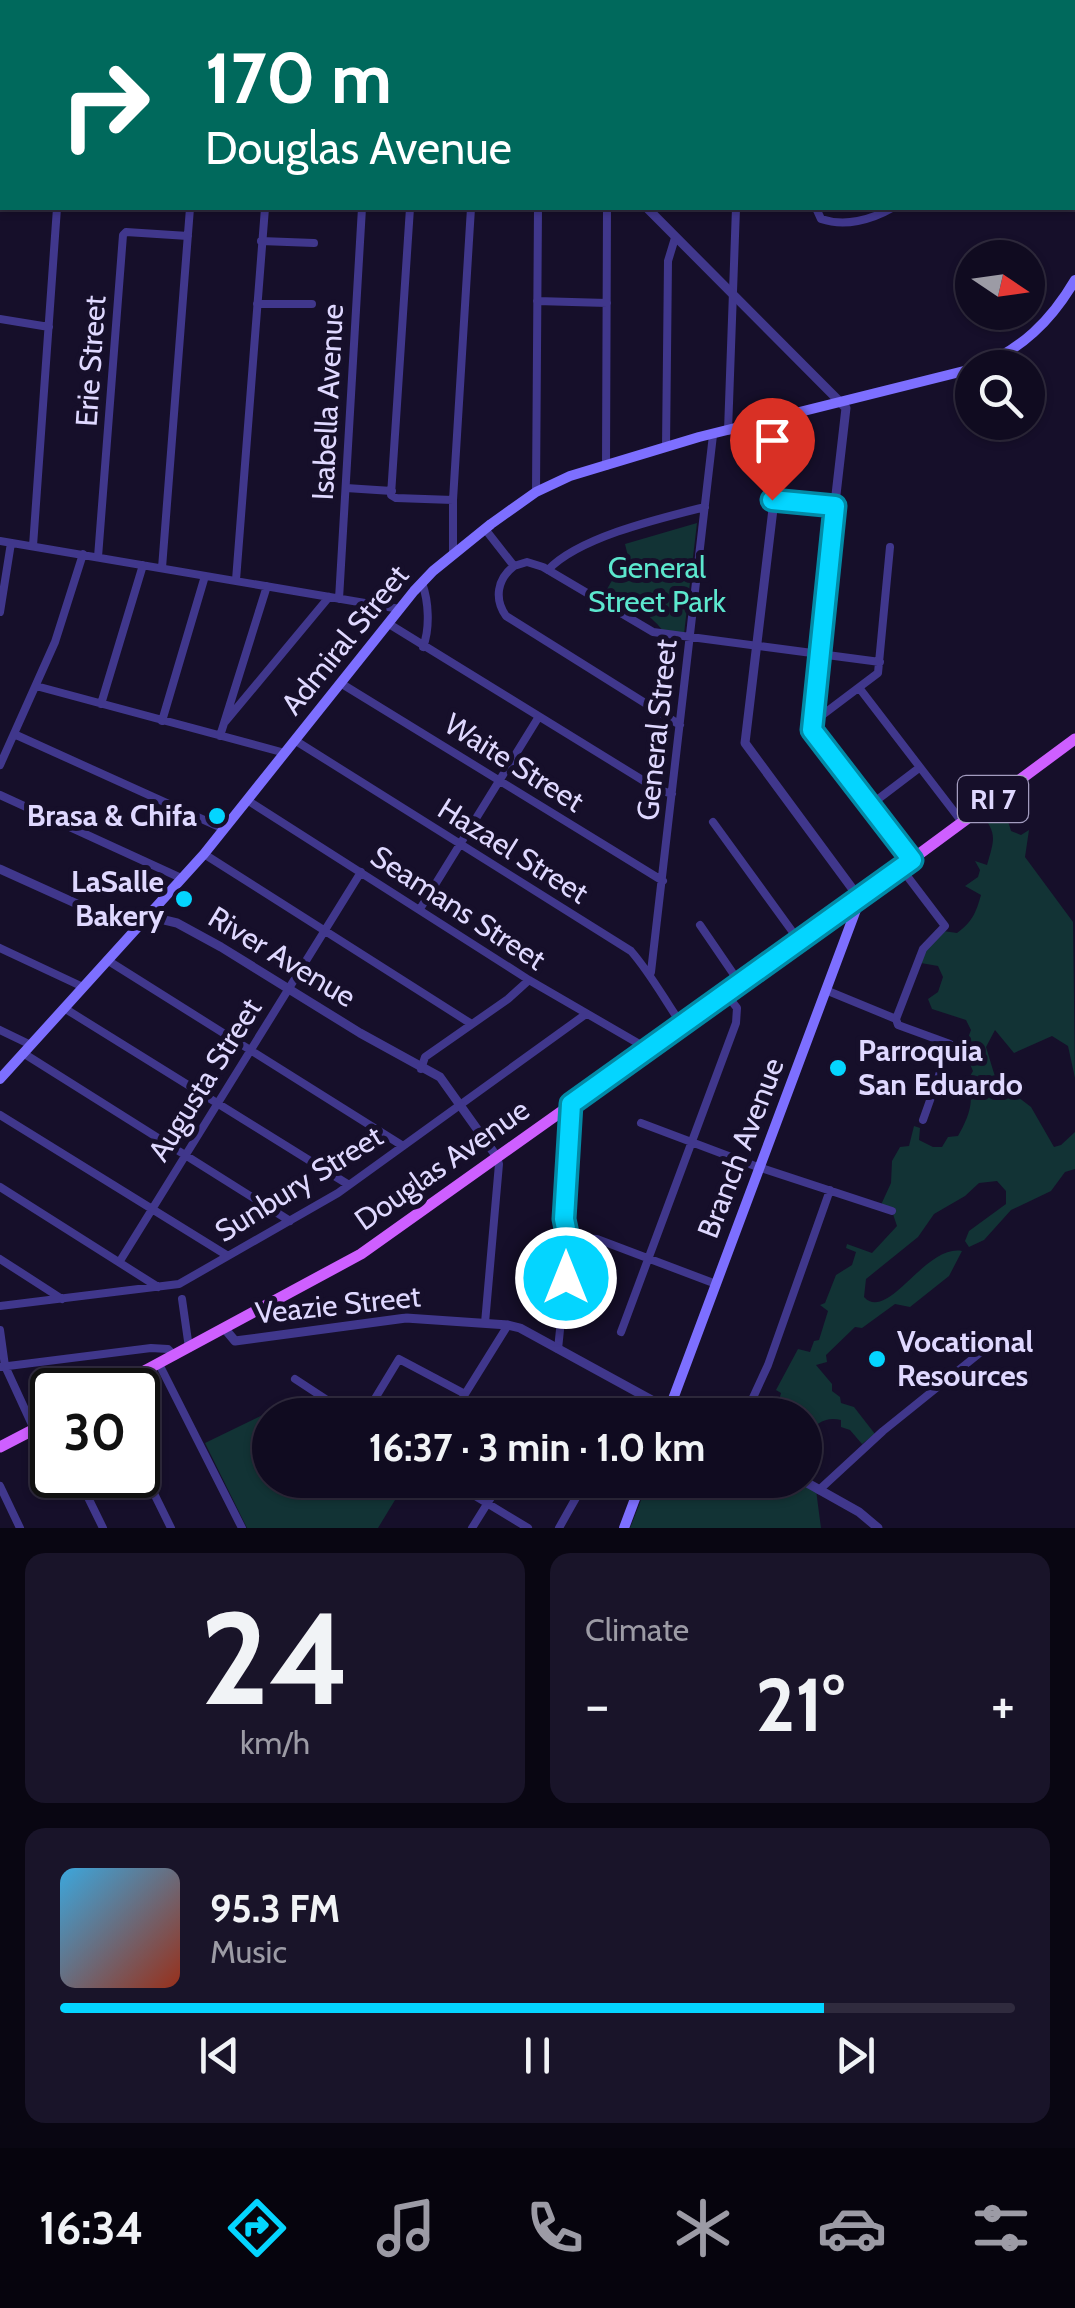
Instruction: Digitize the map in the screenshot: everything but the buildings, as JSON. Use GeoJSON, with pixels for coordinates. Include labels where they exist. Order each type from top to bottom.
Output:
{"type":"FeatureCollection","features":[{"type":"Feature","properties":{"kind":"main road","name":"Admiral Street"},"geometry":{"type":"LineString","coordinates":[[1011,350],[1038,330],[1074,286]]}},
{"type":"Feature","properties":{"kind":"main road","name":"Admiral Street"},"geometry":{"type":"LineString","coordinates":[[0,1079],[204,854],[422,584],[485,529],[536,492],[570,476],[713,434],[955,373]]}},
{"type":"Feature","properties":{"kind":"main road","name":"Douglas Avenue"},"geometry":{"type":"LineString","coordinates":[[151,1368],[361,1254],[860,899],[1075,738]]}},
{"type":"Feature","properties":{"kind":"main road","name":"Branch Avenue"},"geometry":{"type":"LineString","coordinates":[[676,1398],[860,899]]}},
{"type":"Feature","properties":{"kind":"main road"},"geometry":{"type":"LineString","coordinates":[[0,1447],[30,1431]]}},
{"type":"Feature","properties":{"kind":"main road"},"geometry":{"type":"LineString","coordinates":[[624,1528],[635,1498]]}},
{"type":"Feature","properties":{"kind":"street"},"geometry":{"type":"LineString","coordinates":[[34,546],[57,210]]}},
{"type":"Feature","properties":{"kind":"street"},"geometry":{"type":"LineString","coordinates":[[162,568],[190,210]]}},
{"type":"Feature","properties":{"kind":"street"},"geometry":{"type":"LineString","coordinates":[[236,580],[265,210]]}},
{"type":"Feature","properties":{"kind":"street","name":"Isabella Avenue"},"geometry":{"type":"LineString","coordinates":[[339,599],[362,210]]}},
{"type":"Feature","properties":{"kind":"street"},"geometry":{"type":"LineString","coordinates":[[392,494],[410,210]]}},
{"type":"Feature","properties":{"kind":"street"},"geometry":{"type":"LineString","coordinates":[[453,555],[471,210]]}},
{"type":"Feature","properties":{"kind":"street"},"geometry":{"type":"LineString","coordinates":[[536,492],[538,210]]}},
{"type":"Feature","properties":{"kind":"street"},"geometry":{"type":"LineString","coordinates":[[606,466],[607,210]]}},
{"type":"Feature","properties":{"kind":"street"},"geometry":{"type":"LineString","coordinates":[[650,210],[842,402],[846,415],[813,722],[816,736],[869,806],[945,926],[922,949],[896,1019],[898,1025],[950,1044],[923,1120]]}},
{"type":"Feature","properties":{"kind":"street"},"geometry":{"type":"LineString","coordinates":[[660,222],[664,210]]}},
{"type":"Feature","properties":{"kind":"street"},"geometry":{"type":"LineString","coordinates":[[728,431],[736,210]]}},
{"type":"Feature","properties":{"kind":"street"},"geometry":{"type":"LineString","coordinates":[[817,210],[821,219],[844,222],[887,210]]}},
{"type":"Feature","properties":{"kind":"street","name":"Erie Street"},"geometry":{"type":"LineString","coordinates":[[98,557],[123,235],[126,232],[188,236]]}},
{"type":"Feature","properties":{"kind":"street"},"geometry":{"type":"LineString","coordinates":[[666,447],[668,261],[675,238]]}},
{"type":"Feature","properties":{"kind":"street"},"geometry":{"type":"LineString","coordinates":[[261,241],[314,243]]}},
{"type":"Feature","properties":{"kind":"street"},"geometry":{"type":"LineString","coordinates":[[537,302],[607,303]]}},
{"type":"Feature","properties":{"kind":"street"},"geometry":{"type":"LineString","coordinates":[[257,304],[312,304]]}},
{"type":"Feature","properties":{"kind":"street"},"geometry":{"type":"LineString","coordinates":[[0,320],[49,326]]}},
{"type":"Feature","properties":{"kind":"street"},"geometry":{"type":"LineString","coordinates":[[784,417],[746,747],[860,899]]}},
{"type":"Feature","properties":{"kind":"street","name":"General Street"},"geometry":{"type":"LineString","coordinates":[[651,972],[713,434]]}},
{"type":"Feature","properties":{"kind":"street"},"geometry":{"type":"LineString","coordinates":[[346,488],[453,500]]}},
{"type":"Feature","properties":{"kind":"street"},"geometry":{"type":"LineString","coordinates":[[772,500],[835,506]]}},
{"type":"Feature","properties":{"kind":"street"},"geometry":{"type":"LineString","coordinates":[[548,570],[577,550],[611,536],[705,508]]}},
{"type":"Feature","properties":{"kind":"street"},"geometry":{"type":"LineString","coordinates":[[485,529],[514,566]]}},
{"type":"Feature","properties":{"kind":"street"},"geometry":{"type":"LineString","coordinates":[[0,541],[400,610]]}},
{"type":"Feature","properties":{"kind":"street"},"geometry":{"type":"LineString","coordinates":[[0,612],[11,543]]}},
{"type":"Feature","properties":{"kind":"street"},"geometry":{"type":"LineString","coordinates":[[813,722],[878,672],[890,547]]}},
{"type":"Feature","properties":{"kind":"street"},"geometry":{"type":"LineString","coordinates":[[0,765],[55,642],[82,554]]}},
{"type":"Feature","properties":{"kind":"street"},"geometry":{"type":"LineString","coordinates":[[680,725],[506,616],[498,594],[502,578],[514,566],[527,562],[548,570],[644,629],[880,662]]}},
{"type":"Feature","properties":{"kind":"street"},"geometry":{"type":"LineString","coordinates":[[102,704],[143,564]]}},
{"type":"Feature","properties":{"kind":"street"},"geometry":{"type":"LineString","coordinates":[[162,720],[205,576]]}},
{"type":"Feature","properties":{"kind":"street"},"geometry":{"type":"LineString","coordinates":[[422,584],[427,616],[423,647]]}},
{"type":"Feature","properties":{"kind":"street"},"geometry":{"type":"LineString","coordinates":[[220,736],[267,586]]}},
{"type":"Feature","properties":{"kind":"street"},"geometry":{"type":"LineString","coordinates":[[225,722],[328,597]]}},
{"type":"Feature","properties":{"kind":"street"},"geometry":{"type":"LineString","coordinates":[[389,624],[657,790],[672,794]]}},
{"type":"Feature","properties":{"kind":"street","name":"Waite Street"},"geometry":{"type":"LineString","coordinates":[[342,684],[663,880]]}},
{"type":"Feature","properties":{"kind":"street"},"geometry":{"type":"LineString","coordinates":[[36,686],[285,753]]}},
{"type":"Feature","properties":{"kind":"street"},"geometry":{"type":"LineString","coordinates":[[860,689],[962,822]]}},
{"type":"Feature","properties":{"kind":"street"},"geometry":{"type":"LineString","coordinates":[[420,909],[538,718]]}},
{"type":"Feature","properties":{"kind":"street"},"geometry":{"type":"LineString","coordinates":[[14,734],[224,829]]}},
{"type":"Feature","properties":{"kind":"street","name":"Hazael Street"},"geometry":{"type":"LineString","coordinates":[[296,741],[631,952],[651,972],[682,1025]]}},
{"type":"Feature","properties":{"kind":"street"},"geometry":{"type":"LineString","coordinates":[[869,806],[919,768]]}},
{"type":"Feature","properties":{"kind":"street"},"geometry":{"type":"LineString","coordinates":[[0,795],[180,878]]}},
{"type":"Feature","properties":{"kind":"street","name":"Seamans Street"},"geometry":{"type":"LineString","coordinates":[[248,800],[529,980],[648,1049]]}},
{"type":"Feature","properties":{"kind":"street"},"geometry":{"type":"LineString","coordinates":[[713,822],[800,942]]}},
{"type":"Feature","properties":{"kind":"street"},"geometry":{"type":"LineString","coordinates":[[204,854],[470,1023]]}},
{"type":"Feature","properties":{"kind":"street","name":"River Avenue"},"geometry":{"type":"LineString","coordinates":[[0,869],[117,920],[156,918],[185,926],[287,990],[440,1077],[496,1156]]}},
{"type":"Feature","properties":{"kind":"street","name":"Augusta Street"},"geometry":{"type":"LineString","coordinates":[[120,1261],[361,872]]}},
{"type":"Feature","properties":{"kind":"street"},"geometry":{"type":"LineString","coordinates":[[700,925],[742,984]]}},
{"type":"Feature","properties":{"kind":"street"},"geometry":{"type":"LineString","coordinates":[[0,948],[83,987]]}},
{"type":"Feature","properties":{"kind":"street"},"geometry":{"type":"LineString","coordinates":[[107,960],[403,1146]]}},
{"type":"Feature","properties":{"kind":"street"},"geometry":{"type":"LineString","coordinates":[[421,1068],[425,1057],[529,980]]}},
{"type":"Feature","properties":{"kind":"street"},"geometry":{"type":"LineString","coordinates":[[828,991],[896,1019]]}},
{"type":"Feature","properties":{"kind":"street"},"geometry":{"type":"LineString","coordinates":[[621,1332],[736,1023],[737,1008],[727,995]]}},
{"type":"Feature","properties":{"kind":"street"},"geometry":{"type":"LineString","coordinates":[[64,1008],[350,1184]]}},
{"type":"Feature","properties":{"kind":"street","name":"Sunbury Street"},"geometry":{"type":"LineString","coordinates":[[0,1306],[180,1284],[350,1184],[586,1014]]}},
{"type":"Feature","properties":{"kind":"street"},"geometry":{"type":"LineString","coordinates":[[0,1030],[184,1156],[290,1221]]}},
{"type":"Feature","properties":{"kind":"street"},"geometry":{"type":"LineString","coordinates":[[558,1349],[569,1243],[564,1219],[571,1104]]}},
{"type":"Feature","properties":{"kind":"street"},"geometry":{"type":"LineString","coordinates":[[0,1115],[228,1256]]}},
{"type":"Feature","properties":{"kind":"street"},"geometry":{"type":"LineString","coordinates":[[641,1123],[892,1211]]}},
{"type":"Feature","properties":{"kind":"street"},"geometry":{"type":"LineString","coordinates":[[484,1322],[499,1164],[496,1156]]}},
{"type":"Feature","properties":{"kind":"street"},"geometry":{"type":"LineString","coordinates":[[0,1186],[158,1286]]}},
{"type":"Feature","properties":{"kind":"street"},"geometry":{"type":"LineString","coordinates":[[753,1398],[830,1190]]}},
{"type":"Feature","properties":{"kind":"street"},"geometry":{"type":"LineString","coordinates":[[569,1243],[588,1237],[716,1284]]}},
{"type":"Feature","properties":{"kind":"street"},"geometry":{"type":"LineString","coordinates":[[0,1258],[62,1299]]}},
{"type":"Feature","properties":{"kind":"street"},"geometry":{"type":"LineString","coordinates":[[182,1300],[189,1348]]}},
{"type":"Feature","properties":{"kind":"street","name":"Veazie Street"},"geometry":{"type":"LineString","coordinates":[[225,1329],[235,1341],[406,1318],[484,1322],[508,1326],[558,1349],[645,1398]]}},
{"type":"Feature","properties":{"kind":"street"},"geometry":{"type":"LineString","coordinates":[[463,1398],[508,1326]]}},
{"type":"Feature","properties":{"kind":"street"},"geometry":{"type":"LineString","coordinates":[[0,1330],[2,1366],[30,1421]]}},
{"type":"Feature","properties":{"kind":"street"},"geometry":{"type":"LineString","coordinates":[[822,1487],[882,1431],[991,1344]]}},
{"type":"Feature","properties":{"kind":"street"},"geometry":{"type":"LineString","coordinates":[[2,1366],[151,1348],[168,1349],[175,1356]]}},
{"type":"Feature","properties":{"kind":"street"},"geometry":{"type":"LineString","coordinates":[[375,1398],[399,1359],[466,1394]]}},
{"type":"Feature","properties":{"kind":"street"},"geometry":{"type":"LineString","coordinates":[[159,1364],[242,1528]]}},
{"type":"Feature","properties":{"kind":"street"},"geometry":{"type":"LineString","coordinates":[[295,1379],[324,1398]]}},
{"type":"Feature","properties":{"kind":"street"},"geometry":{"type":"LineString","coordinates":[[0,1486],[20,1528]]}},
{"type":"Feature","properties":{"kind":"street"},"geometry":{"type":"LineString","coordinates":[[822,1492],[859,1512],[878,1528]]}},
{"type":"Feature","properties":{"kind":"street"},"geometry":{"type":"LineString","coordinates":[[89,1498],[103,1528]]}},
{"type":"Feature","properties":{"kind":"street"},"geometry":{"type":"LineString","coordinates":[[156,1498],[171,1528]]}},
{"type":"Feature","properties":{"kind":"street"},"geometry":{"type":"LineString","coordinates":[[478,1498],[528,1528]]}},
{"type":"Feature","properties":{"kind":"street"},"geometry":{"type":"LineString","coordinates":[[472,1528],[491,1498]]}},
{"type":"Feature","properties":{"kind":"street"},"geometry":{"type":"LineString","coordinates":[[559,1528],[576,1498]]}},
{"type":"Feature","properties":{"kind":"green space","name":"General Street Park"},"geometry":{"type":"Polygon","coordinates":[[[697,523],[684,634],[663,631],[636,607],[603,596],[614,577],[631,569],[625,544],[697,523]]]}},
{"type":"Feature","properties":{"kind":"green space"},"geometry":{"type":"Polygon","coordinates":[[[990,800],[1008,821],[1011,831],[1021,835],[1029,830],[1025,857],[1073,922],[1075,1078],[1068,1046],[1052,1036],[1014,1053],[995,1030],[986,1047],[996,1080],[1031,1107],[1054,1147],[1075,1132],[1075,1169],[1065,1172],[1051,1191],[1011,1210],[984,1240],[969,1247],[965,1241],[969,1231],[1006,1204],[1006,1191],[997,1181],[979,1183],[934,1214],[918,1237],[866,1279],[864,1297],[874,1302],[884,1300],[934,1259],[962,1251],[949,1276],[910,1307],[895,1304],[862,1328],[855,1327],[826,1355],[827,1362],[816,1365],[841,1403],[854,1407],[875,1434],[862,1444],[850,1430],[841,1427],[841,1420],[822,1422],[822,1398],[780,1398],[781,1393],[776,1390],[798,1349],[810,1352],[814,1341],[819,1340],[828,1311],[820,1305],[825,1303],[836,1275],[852,1265],[856,1252],[846,1248],[847,1244],[872,1253],[897,1226],[892,1211],[880,1207],[891,1183],[892,1161],[900,1147],[909,1146],[914,1126],[920,1128],[919,1140],[942,1147],[948,1137],[958,1136],[970,1110],[971,1096],[966,1083],[973,1071],[970,1051],[965,1046],[971,1030],[966,1020],[932,1009],[928,999],[938,992],[943,977],[938,966],[915,962],[921,947],[936,930],[957,933],[975,912],[981,895],[965,886],[978,877],[980,870],[975,861],[987,865],[993,841],[989,824],[979,809],[990,800]]]}},
{"type":"Feature","properties":{"kind":"green space"},"geometry":{"type":"Polygon","coordinates":[[[252,1420],[252,1498],[396,1498],[378,1528],[247,1528],[205,1443],[252,1420]]]}},
{"type":"Feature","properties":{"kind":"green space"},"geometry":{"type":"Polygon","coordinates":[[[642,1498],[817,1498],[821,1528],[630,1528],[642,1498]]]}},
{"type":"Feature","properties":{"kind":"place","name":"Brasa & Chifa"},"geometry":{"type":"Point","coordinates":[217,816]}},
{"type":"Feature","properties":{"kind":"place","name":"LaSalle Bakery"},"geometry":{"type":"Point","coordinates":[184,899]}},
{"type":"Feature","properties":{"kind":"place","name":"Parroquia San Eduardo"},"geometry":{"type":"Point","coordinates":[838,1068]}},
{"type":"Feature","properties":{"kind":"place","name":"Vocational Resources"},"geometry":{"type":"Point","coordinates":[877,1359]}},
{"type":"Feature","properties":{"kind":"route"},"geometry":{"type":"LineString","coordinates":[[566,1278],[569,1243],[564,1219],[571,1104],[912,860],[812,730],[835,506],[772,500]]}}]}
